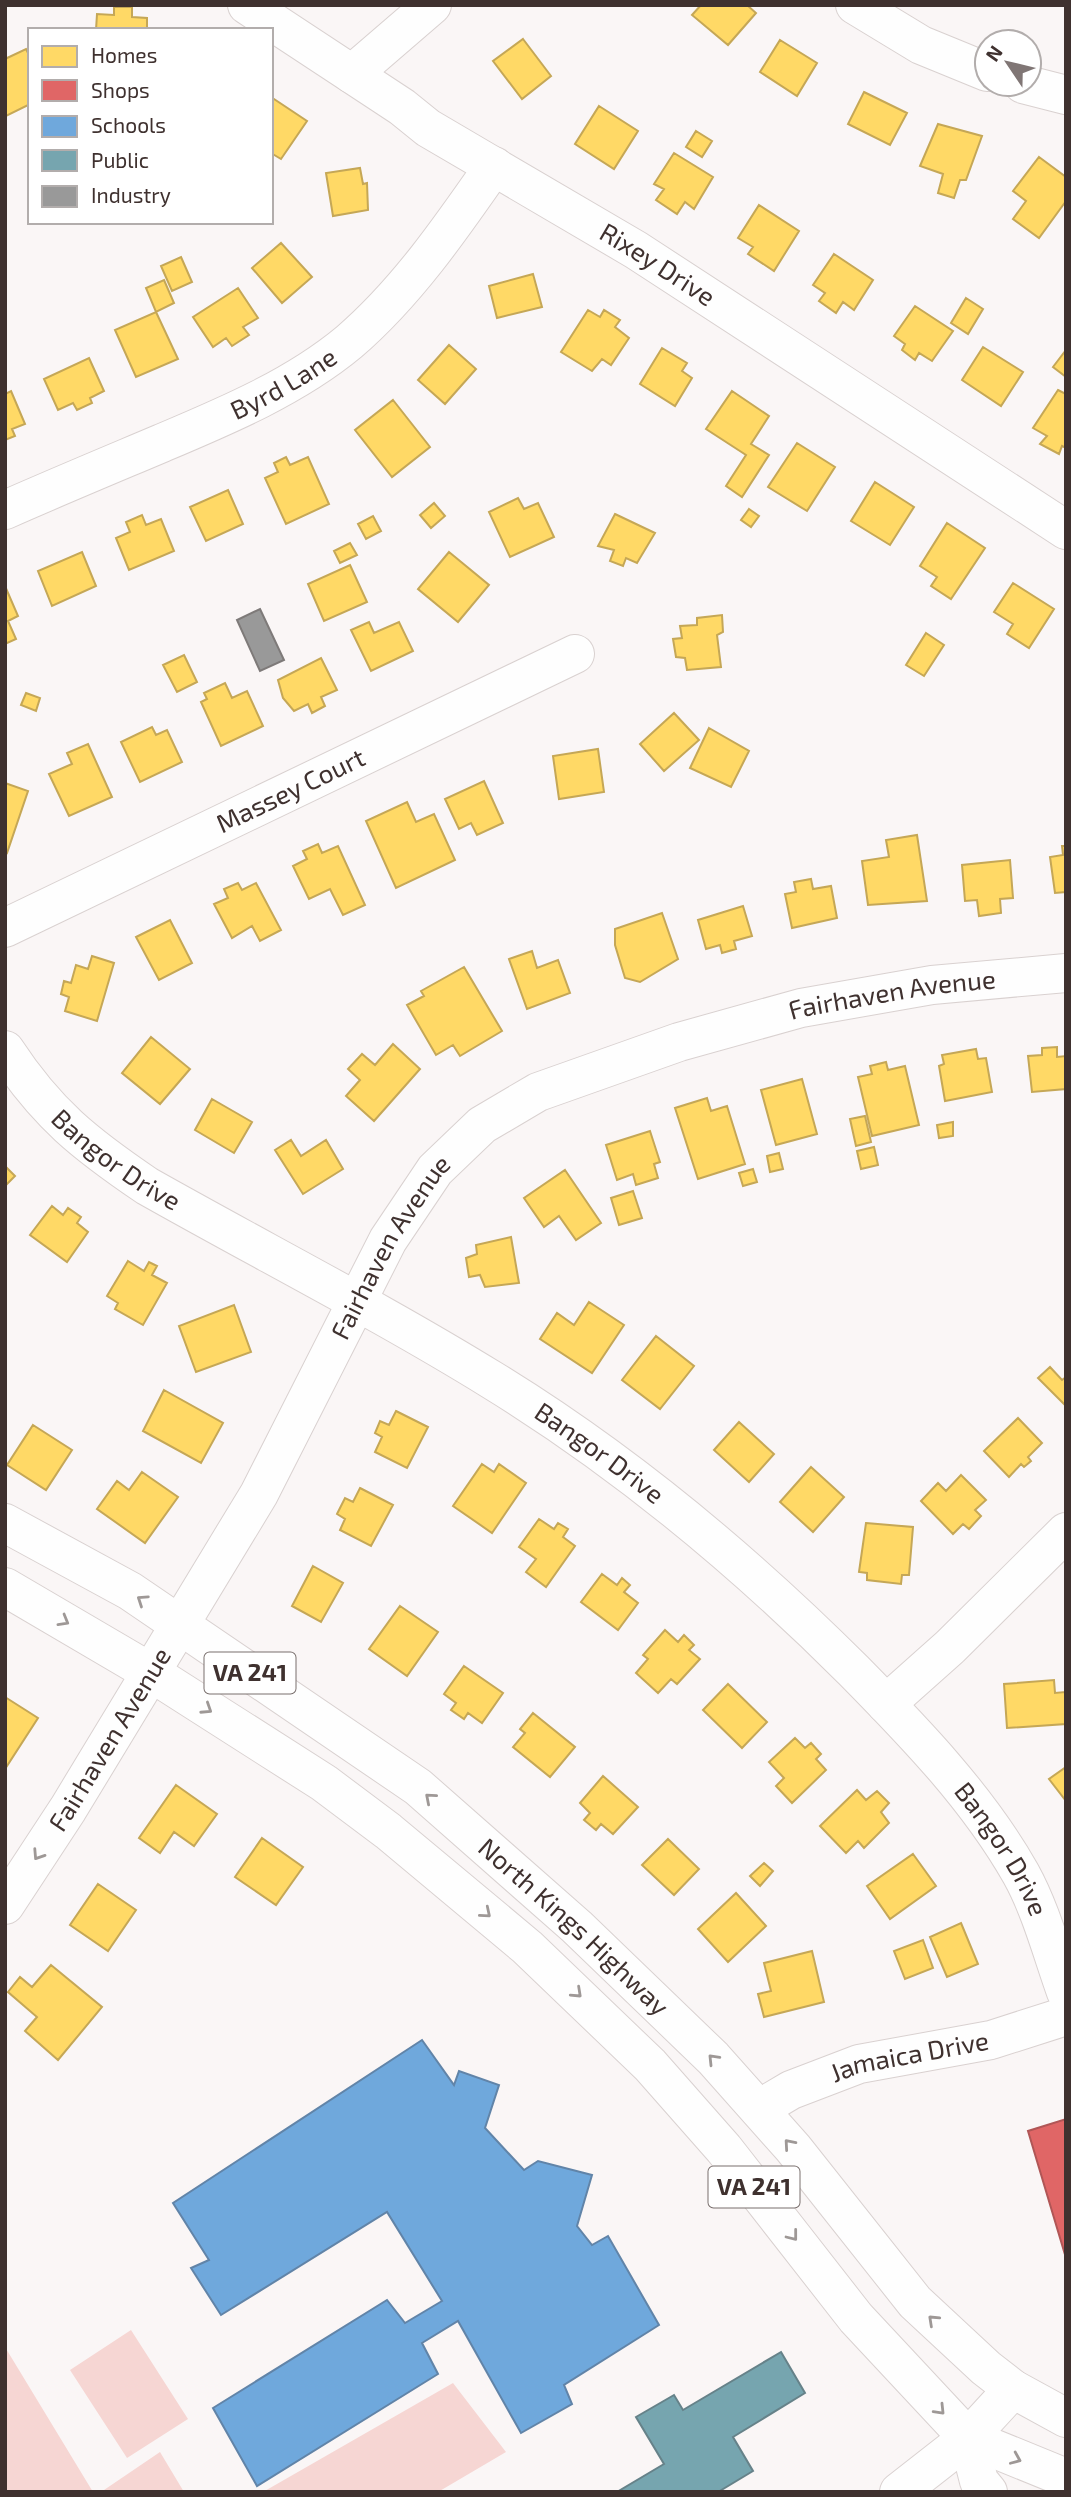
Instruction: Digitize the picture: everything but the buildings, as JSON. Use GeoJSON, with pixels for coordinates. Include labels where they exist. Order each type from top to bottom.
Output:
{"type":"FeatureCollection","features":[{"type":"Feature","properties":{"kind":"street","name":"Rixey Drive"},"geometry":{"type":"LineString","coordinates":[[247,5],[428,128],[636,250],[1066,530]]}},
{"type":"Feature","properties":{"kind":"street"},"geometry":{"type":"LineString","coordinates":[[352,74],[432,5]]}},
{"type":"Feature","properties":{"kind":"street"},"geometry":{"type":"LineString","coordinates":[[855,5],[921,45],[973,66]]}},
{"type":"Feature","properties":{"kind":"street"},"geometry":{"type":"LineString","coordinates":[[1043,89],[1066,95]]}},
{"type":"Feature","properties":{"kind":"street","name":"Byrd Lane"},"geometry":{"type":"LineString","coordinates":[[5,510],[210,423],[285,385],[347,344],[374,319],[442,241],[494,166]]}},
{"type":"Feature","properties":{"kind":"street","name":"Massey Court"},"geometry":{"type":"LineString","coordinates":[[5,928],[575,654]]}},
{"type":"Feature","properties":{"kind":"street","name":"Fairhaven Avenue"},"geometry":{"type":"LineString","coordinates":[[5,1905],[68,1809],[259,1494],[388,1240],[435,1170],[482,1125],[538,1092],[679,1042],[801,1008],[932,985],[1066,973]]}},
{"type":"Feature","properties":{"kind":"street","name":"Bangor Drive"},"geometry":{"type":"LineString","coordinates":[[5,1050],[55,1116],[102,1156],[147,1186],[495,1382],[613,1463],[682,1516],[800,1618],[886,1704],[975,1807],[1021,1874],[1066,1992]]}},
{"type":"Feature","properties":{"kind":"street","name":"North Kings Highway"},"geometry":{"type":"LineString","coordinates":[[5,1523],[130,1591],[418,1787],[577,1927],[713,2058],[801,2158],[915,2302],[977,2361],[1013,2389],[1066,2418]]}},
{"type":"Feature","properties":{"kind":"street"},"geometry":{"type":"LineString","coordinates":[[886,1704],[950,1647],[1066,1532]]}},
{"type":"Feature","properties":{"kind":"street","name":"North Kings Highway"},"geometry":{"type":"LineString","coordinates":[[5,1587],[150,1672],[335,1791],[486,1913],[572,1988],[650,2065],[724,2149],[856,2318],[968,2438],[1066,2478]]}},
{"type":"Feature","properties":{"kind":"street","name":"Jamaica Drive"},"geometry":{"type":"LineString","coordinates":[[759,2109],[791,2090],[859,2064],[991,2040],[1066,2016]]}},
{"type":"Feature","properties":{"kind":"street"},"geometry":{"type":"LineString","coordinates":[[899,2492],[968,2438],[1013,2389]]}},
{"type":"Feature","properties":{"kind":"street","name":"North Kings Highway"},"geometry":{"type":"LineString","coordinates":[[968,2438],[979,2481],[988,2492]]}},
{"type":"Feature","properties":{"kind":"shaded area"},"geometry":{"type":"Polygon","coordinates":[[[131,2330],[188,2419],[127,2458],[70,2370],[131,2330]]]}},
{"type":"Feature","properties":{"kind":"shaded area"},"geometry":{"type":"Polygon","coordinates":[[[5,2347],[93,2492],[5,2492],[5,2347]]]}},
{"type":"Feature","properties":{"kind":"shaded area"},"geometry":{"type":"Polygon","coordinates":[[[453,2383],[506,2452],[438,2492],[263,2492],[453,2383]]]}},
{"type":"Feature","properties":{"kind":"shaded area"},"geometry":{"type":"Polygon","coordinates":[[[160,2452],[184,2492],[105,2492],[104,2490],[160,2452]]]}}]}
